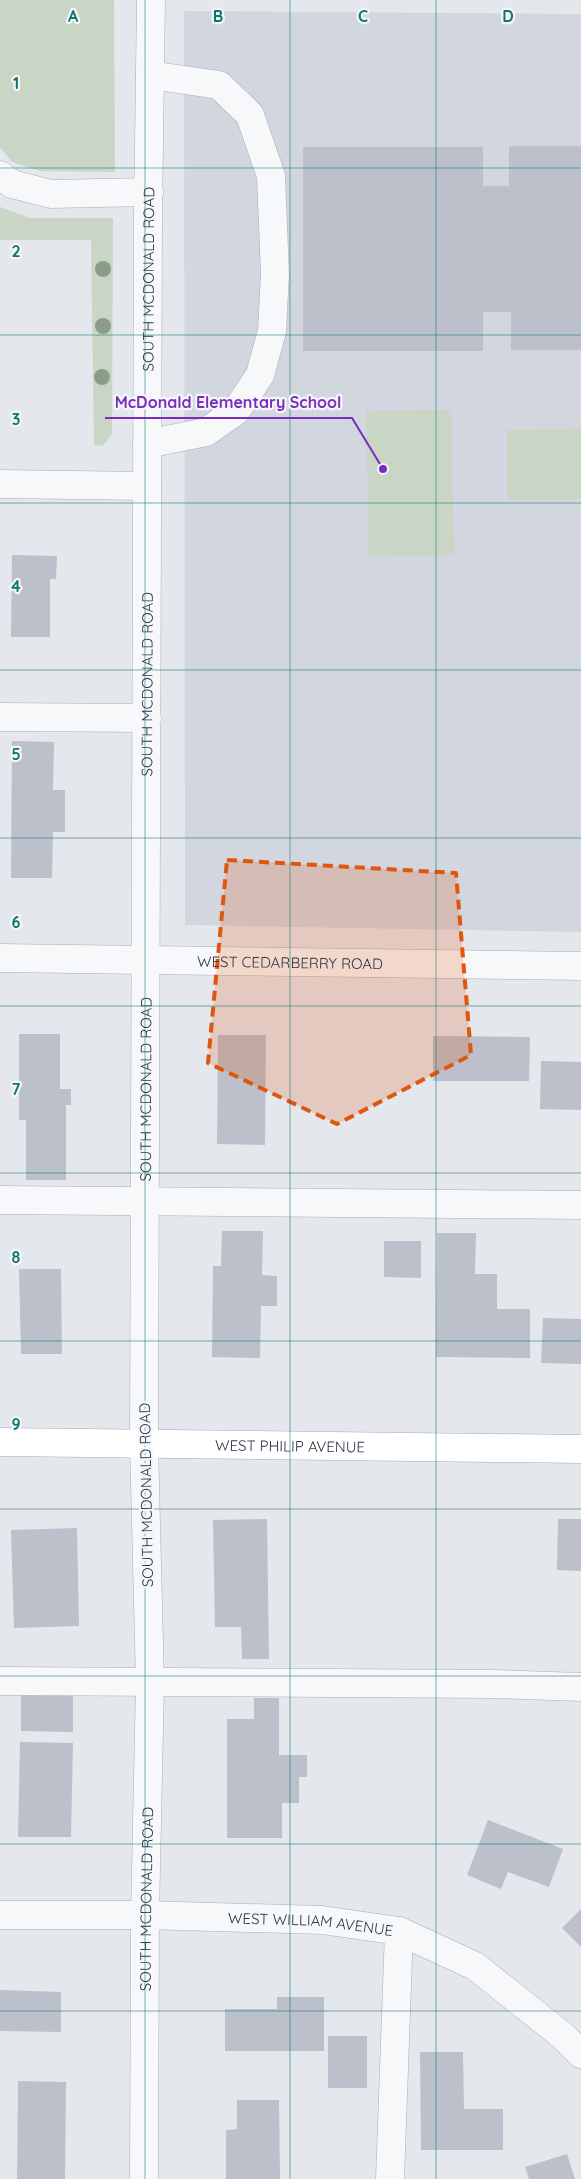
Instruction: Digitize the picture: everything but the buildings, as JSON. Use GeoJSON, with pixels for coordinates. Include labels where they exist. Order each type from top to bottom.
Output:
{"type":"FeatureCollection","features":[{"type":"Feature","properties":{"kind":"main road","name":"WEST PHILIP AVENUE"},"geometry":{"type":"LineString","coordinates":[[0,1442],[581,1449]]}},
{"type":"Feature","properties":{"kind":"street","name":"SOUTH MCDONALD ROAD"},"geometry":{"type":"LineString","coordinates":[[144,2179],[145,1915],[150,1683],[144,1444],[147,444],[151,0]]}},
{"type":"Feature","properties":{"kind":"street"},"geometry":{"type":"LineString","coordinates":[[147,444],[206,432],[236,411],[260,375],[272,331],[275,274],[271,176],[250,115],[219,85],[150,75]]}},
{"type":"Feature","properties":{"kind":"street"},"geometry":{"type":"LineString","coordinates":[[0,175],[12,184],[51,194],[149,192]]}},
{"type":"Feature","properties":{"kind":"street"},"geometry":{"type":"LineString","coordinates":[[0,484],[147,486]]}},
{"type":"Feature","properties":{"kind":"street"},"geometry":{"type":"LineString","coordinates":[[0,717],[147,718]]}},
{"type":"Feature","properties":{"kind":"street","name":"WEST CEDARBERRY ROAD"},"geometry":{"type":"LineString","coordinates":[[0,958],[581,966]]}},
{"type":"Feature","properties":{"kind":"street"},"geometry":{"type":"LineString","coordinates":[[0,1200],[581,1205]]}},
{"type":"Feature","properties":{"kind":"street"},"geometry":{"type":"LineString","coordinates":[[0,1681],[482,1684],[581,1687]]}},
{"type":"Feature","properties":{"kind":"street","name":"WEST WILLIAM AVENUE"},"geometry":{"type":"LineString","coordinates":[[0,1915],[145,1915],[322,1920],[399,1931],[475,1966],[563,2036],[581,2054]]}},
{"type":"Feature","properties":{"kind":"street"},"geometry":{"type":"LineString","coordinates":[[390,2179],[399,1931]]}},
{"type":"Feature","properties":{"kind":"highlighted area"},"geometry":{"type":"Polygon","coordinates":[[[227,860],[456,873],[471,1055],[337,1124],[208,1063],[227,860]]]}},
{"type":"Feature","properties":{"kind":"shaded area"},"geometry":{"type":"Polygon","coordinates":[[[184,11],[581,14],[581,932],[185,925],[184,11]]]}},
{"type":"Feature","properties":{"kind":"green space"},"geometry":{"type":"Polygon","coordinates":[[[0,0],[114,0],[115,172],[40,171],[12,162],[0,147],[0,0]]]}},
{"type":"Feature","properties":{"kind":"green space"},"geometry":{"type":"Polygon","coordinates":[[[0,207],[30,218],[113,218],[112,434],[103,446],[94,445],[91,240],[0,240],[0,207]]]}},
{"type":"Feature","properties":{"kind":"green space"},"geometry":{"type":"Polygon","coordinates":[[[451,410],[454,555],[369,557],[366,411],[451,410]]]}},
{"type":"Feature","properties":{"kind":"green space"},"geometry":{"type":"Polygon","coordinates":[[[581,429],[581,499],[507,500],[507,430],[581,429]]]}},
{"type":"Feature","properties":{"kind":"place","name":"McDonald Elementary School"},"geometry":{"type":"Point","coordinates":[383,469]}}]}
